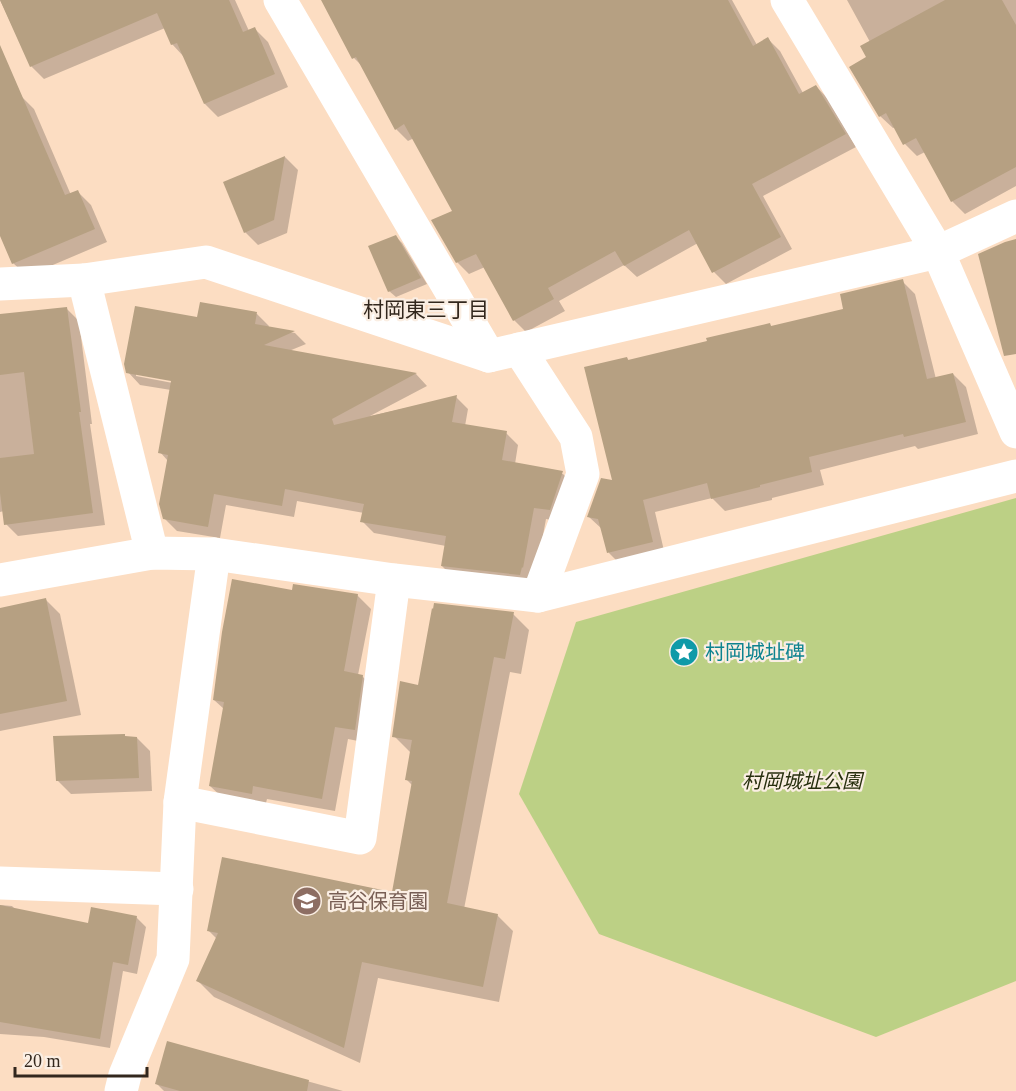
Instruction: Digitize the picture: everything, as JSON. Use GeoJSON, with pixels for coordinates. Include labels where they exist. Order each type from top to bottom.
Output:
{"type":"FeatureCollection","features":[{"type":"Feature","properties":{"kind":"street"},"geometry":{"type":"LineString","coordinates":[[280,0],[504,352],[576,437],[583,474],[538,596]]}},
{"type":"Feature","properties":{"kind":"street"},"geometry":{"type":"LineString","coordinates":[[787,0],[938,252],[1016,432]]}},
{"type":"Feature","properties":{"kind":"street"},"geometry":{"type":"LineString","coordinates":[[0,284],[84,279],[206,262],[504,352],[938,252],[1016,216]]}},
{"type":"Feature","properties":{"kind":"street"},"geometry":{"type":"LineString","coordinates":[[84,279],[152,553]]}},
{"type":"Feature","properties":{"kind":"street"},"geometry":{"type":"LineString","coordinates":[[0,580],[152,553],[214,554],[394,580],[538,596],[1016,476]]}},
{"type":"Feature","properties":{"kind":"street"},"geometry":{"type":"LineString","coordinates":[[122,1091],[125,1075],[173,959],[180,802],[214,554]]}},
{"type":"Feature","properties":{"kind":"street"},"geometry":{"type":"LineString","coordinates":[[180,802],[360,838],[394,580]]}},
{"type":"Feature","properties":{"kind":"street"},"geometry":{"type":"LineString","coordinates":[[0,883],[177,889]]}},
{"type":"Feature","properties":{"kind":"green space","name":"村岡城址公園"},"geometry":{"type":"Polygon","coordinates":[[[1016,498],[1016,981],[876,1037],[599,934],[519,794],[576,622],[1016,498]]]}},
{"type":"Feature","properties":{"kind":"building"},"geometry":{"type":"Polygon","coordinates":[[[0,0],[229,0],[243,32],[255,27],[275,74],[204,104],[177,43],[171,45],[157,13],[30,67],[0,0]]]}},
{"type":"Feature","properties":{"kind":"building"},"geometry":{"type":"Polygon","coordinates":[[[321,0],[728,0],[753,46],[768,37],[799,94],[816,85],[846,134],[752,184],[781,237],[712,273],[689,230],[624,266],[615,251],[548,288],[554,299],[513,321],[476,254],[456,263],[431,220],[452,211],[404,124],[395,130],[356,57],[352,59],[321,0]]]}},
{"type":"Feature","properties":{"kind":"building"},"geometry":{"type":"Polygon","coordinates":[[[945,0],[1002,0],[1016,25],[1016,167],[951,202],[916,138],[903,145],[886,113],[879,117],[849,67],[866,57],[860,46],[945,0]]]}},
{"type":"Feature","properties":{"kind":"building"},"geometry":{"type":"Polygon","coordinates":[[[0,45],[65,195],[78,190],[95,229],[12,264],[0,236],[0,45]]]}},
{"type":"Feature","properties":{"kind":"building"},"geometry":{"type":"Polygon","coordinates":[[[285,156],[274,220],[244,233],[223,182],[285,156]]]}},
{"type":"Feature","properties":{"kind":"building"},"geometry":{"type":"Polygon","coordinates":[[[396,235],[421,278],[388,292],[368,246],[396,235]]]}},
{"type":"Feature","properties":{"kind":"building"},"geometry":{"type":"Polygon","coordinates":[[[1016,239],[1016,354],[1004,356],[978,254],[1016,239]]]}},
{"type":"Feature","properties":{"kind":"building"},"geometry":{"type":"Polygon","coordinates":[[[903,279],[927,379],[953,373],[966,422],[904,437],[903,434],[809,457],[812,472],[711,499],[707,483],[643,500],[653,542],[607,553],[598,519],[587,517],[601,478],[612,480],[584,367],[627,357],[628,360],[707,341],[706,338],[843,309],[840,294],[903,279]]]}},
{"type":"Feature","properties":{"kind":"building"},"geometry":{"type":"Polygon","coordinates":[[[200,302],[257,312],[255,324],[295,331],[264,345],[417,373],[332,419],[334,425],[457,395],[452,422],[507,431],[502,460],[563,471],[550,510],[534,508],[520,575],[441,566],[446,536],[360,522],[364,504],[285,489],[282,506],[214,494],[208,527],[163,519],[159,504],[168,455],[158,453],[171,381],[126,373],[124,364],[135,306],[197,317],[200,302]]]}},
{"type":"Feature","properties":{"kind":"building"},"geometry":{"type":"Polygon","coordinates":[[[67,307],[93,513],[4,525],[0,493],[0,458],[34,454],[24,372],[0,375],[0,314],[67,307]]]}},
{"type":"Feature","properties":{"kind":"building"},"geometry":{"type":"Polygon","coordinates":[[[232,579],[292,590],[293,584],[358,594],[344,671],[363,675],[355,730],[335,727],[322,799],[253,786],[252,794],[209,786],[224,702],[213,700],[232,579]]]}},
{"type":"Feature","properties":{"kind":"building"},"geometry":{"type":"Polygon","coordinates":[[[46,598],[67,701],[0,714],[0,608],[46,598]]]}},
{"type":"Feature","properties":{"kind":"building"},"geometry":{"type":"Polygon","coordinates":[[[434,603],[514,612],[505,659],[494,657],[447,903],[498,914],[483,987],[362,962],[344,1048],[196,981],[218,933],[207,931],[222,857],[392,892],[412,781],[405,780],[412,740],[392,737],[400,681],[418,685],[434,603]]]}},
{"type":"Feature","properties":{"kind":"building"},"geometry":{"type":"Polygon","coordinates":[[[125,734],[125,736],[137,737],[139,778],[56,781],[53,736],[125,734]]]}},
{"type":"Feature","properties":{"kind":"building"},"geometry":{"type":"Polygon","coordinates":[[[0,905],[88,923],[91,907],[137,916],[128,965],[113,962],[100,1039],[0,1022],[0,905]]]}},
{"type":"Feature","properties":{"kind":"building"},"geometry":{"type":"Polygon","coordinates":[[[167,1041],[309,1080],[307,1091],[180,1091],[155,1084],[167,1041]]]}},
{"type":"Feature","properties":{"kind":"place","name":"村岡城址碑"},"geometry":{"type":"Point","coordinates":[684,652]}},
{"type":"Feature","properties":{"kind":"place","name":"高谷保育園"},"geometry":{"type":"Point","coordinates":[307,901]}},
{"type":"Feature","properties":{"kind":"district","name":"村岡東三丁目"},"geometry":{"type":"Point","coordinates":[426,310]}}]}
